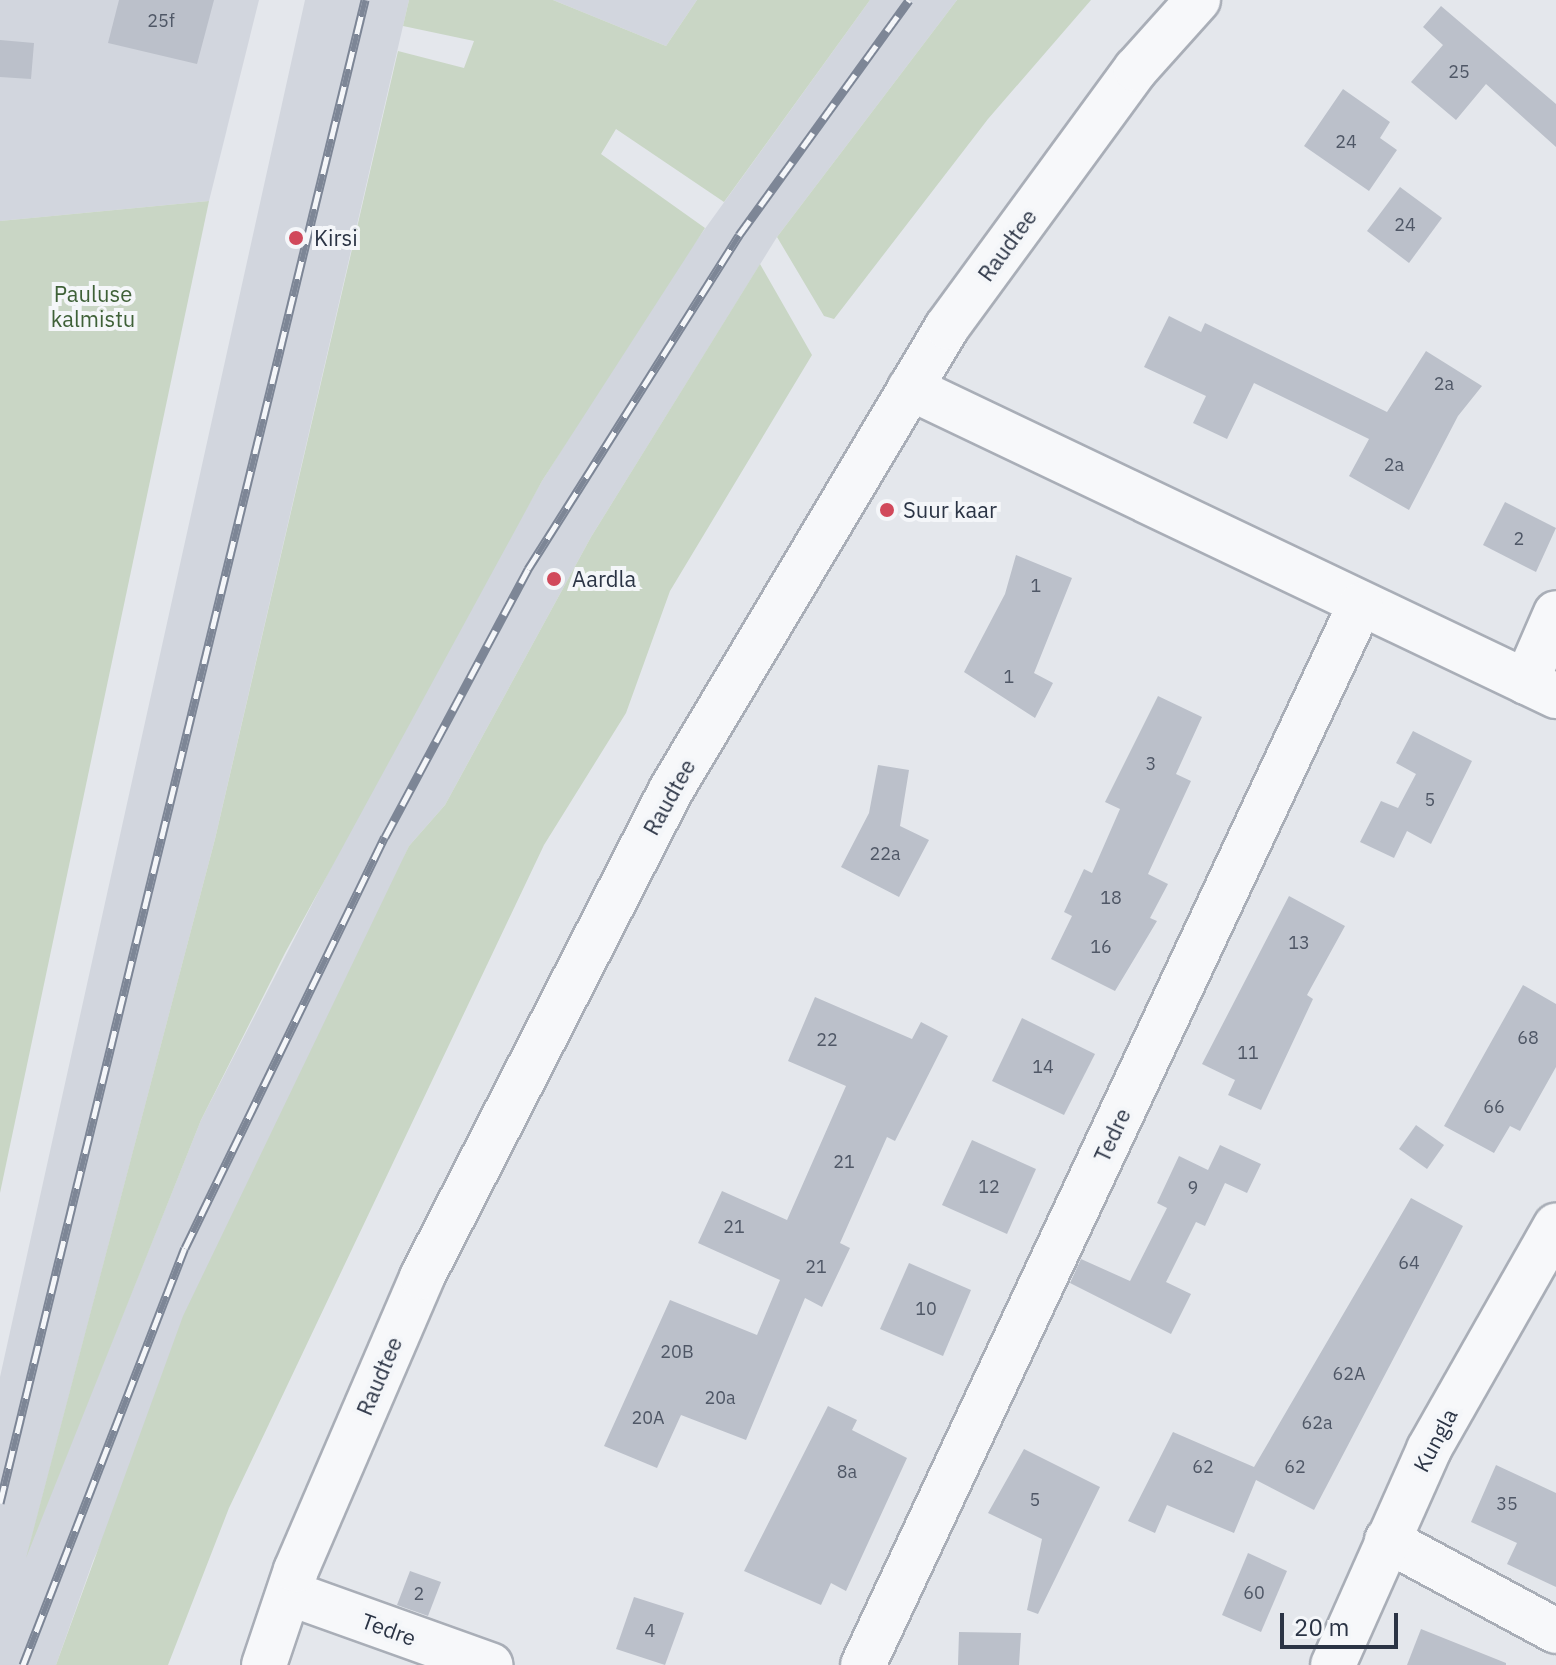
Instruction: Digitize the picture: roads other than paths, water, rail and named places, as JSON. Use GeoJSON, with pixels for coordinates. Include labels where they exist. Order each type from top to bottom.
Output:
{"type":"FeatureCollection","features":[{"type":"Feature","properties":{"kind":"street","name":"Raudtee"},"geometry":{"type":"LineString","coordinates":[[264,1665],[289,1593],[422,1277],[528,1061],[671,790],[910,388],[1136,69],[1198,0]]}},
{"type":"Feature","properties":{"kind":"street"},"geometry":{"type":"LineString","coordinates":[[910,388],[1541,689],[1556,613]]}},
{"type":"Feature","properties":{"kind":"street","name":"Tedre"},"geometry":{"type":"LineString","coordinates":[[863,1665],[1360,605]]}},
{"type":"Feature","properties":{"kind":"street","name":"Kungla"},"geometry":{"type":"LineString","coordinates":[[1333,1665],[1429,1449],[1556,1225]]}},
{"type":"Feature","properties":{"kind":"street"},"geometry":{"type":"LineString","coordinates":[[1387,1540],[1556,1631]]}},
{"type":"Feature","properties":{"kind":"street","name":"Tedre"},"geometry":{"type":"LineString","coordinates":[[289,1593],[490,1665]]}},
{"type":"Feature","properties":{"kind":"railway"},"geometry":{"type":"LineString","coordinates":[[0,1503],[365,0]]}},
{"type":"Feature","properties":{"kind":"railway"},"geometry":{"type":"LineString","coordinates":[[23,1665],[185,1248],[385,837],[528,569],[739,235],[909,0]]}},
{"type":"Feature","properties":{"kind":"place","name":"Kirsi"},"geometry":{"type":"Point","coordinates":[296,238]}},
{"type":"Feature","properties":{"kind":"place","name":"Suur kaar"},"geometry":{"type":"Point","coordinates":[887,510]}},
{"type":"Feature","properties":{"kind":"place","name":"Aardla"},"geometry":{"type":"Point","coordinates":[554,579]}},
{"type":"Feature","properties":{"kind":"park label","name":"Pauluse kalmistu"},"geometry":{"type":"Point","coordinates":[93,306]}}]}
